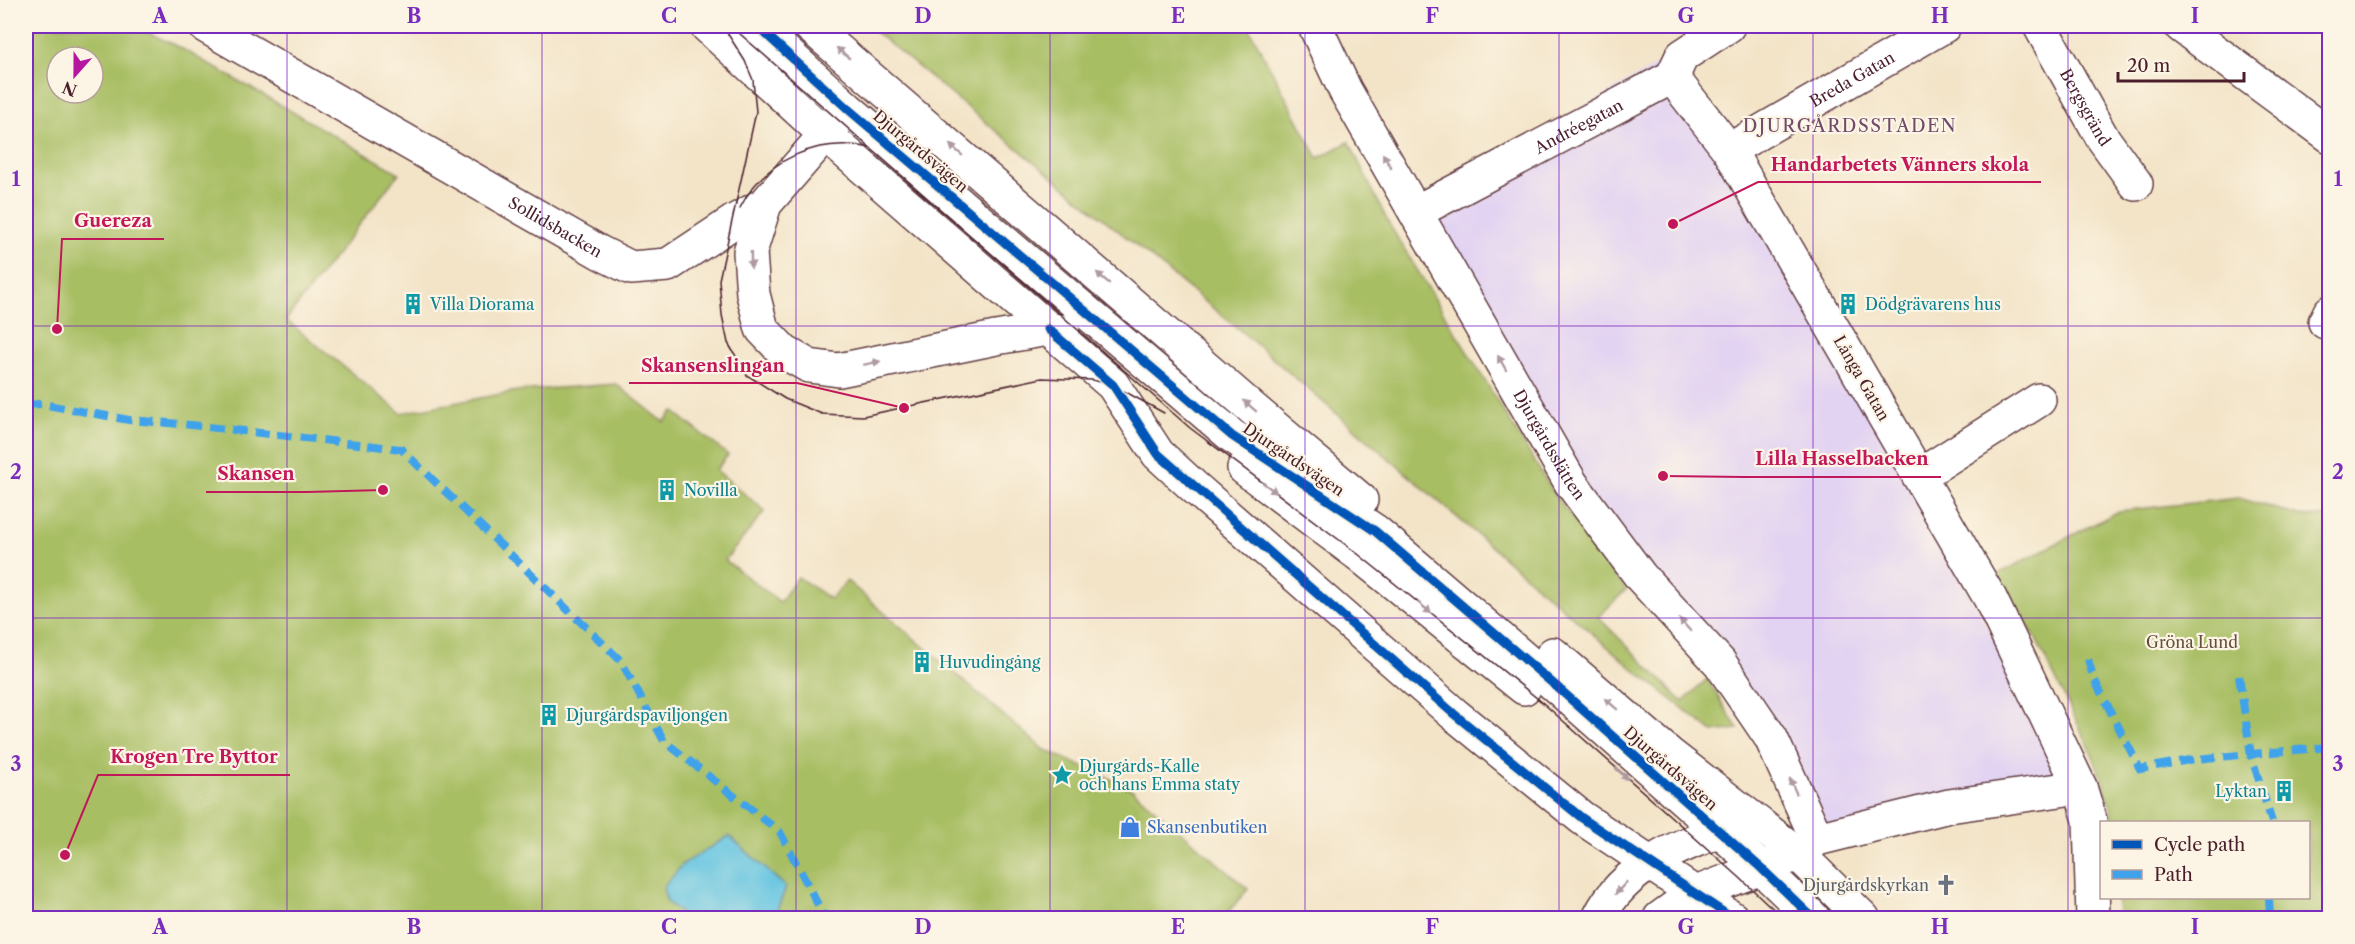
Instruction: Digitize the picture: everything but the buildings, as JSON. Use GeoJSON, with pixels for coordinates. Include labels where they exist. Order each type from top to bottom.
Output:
{"type":"FeatureCollection","features":[{"type":"Feature","properties":{"kind":"street","name":"Sollidsbacken"},"geometry":{"type":"LineString","coordinates":[[205,26],[631,268],[668,265],[765,204],[876,81]]}},
{"type":"Feature","properties":{"kind":"street","name":"Djurgårdsvägen"},"geometry":{"type":"LineString","coordinates":[[707,26],[838,121],[1232,436],[1375,531],[1708,836],[1749,872],[1813,918]]}},
{"type":"Feature","properties":{"kind":"street","name":"Djurgårdsvägen"},"geometry":{"type":"LineString","coordinates":[[731,26],[1190,428],[1359,555],[1708,836]]}},
{"type":"Feature","properties":{"kind":"street","name":"Djurgårdsvägen"},"geometry":{"type":"LineString","coordinates":[[757,26],[838,121],[1048,329],[1113,386],[1158,454],[1454,714],[1582,818],[1732,918]]}},
{"type":"Feature","properties":{"kind":"street","name":"Djurgårdsvägen"},"geometry":{"type":"LineString","coordinates":[[810,26],[1253,409],[1557,658],[1669,754],[1752,819],[1808,847],[1863,918]]}},
{"type":"Feature","properties":{"kind":"street","name":"Djurgårdsslätten"},"geometry":{"type":"LineString","coordinates":[[1316,26],[1345,90],[1570,483],[1641,577],[1720,663],[1771,738],[1808,847]]}},
{"type":"Feature","properties":{"kind":"street","name":"Andréegatan"},"geometry":{"type":"LineString","coordinates":[[1416,212],[1672,77],[1682,56],[1728,26]]}},
{"type":"Feature","properties":{"kind":"street","name":"Breda Gatan"},"geometry":{"type":"LineString","coordinates":[[1729,150],[1944,26]]}},
{"type":"Feature","properties":{"kind":"street","name":"Bergsgränd"},"geometry":{"type":"LineString","coordinates":[[2040,26],[2102,137],[2136,184]]}},
{"type":"Feature","properties":{"kind":"street"},"geometry":{"type":"LineString","coordinates":[[2181,26],[2327,127]]}},
{"type":"Feature","properties":{"kind":"street","name":"Långa Gatan"},"geometry":{"type":"LineString","coordinates":[[1672,77],[1729,150],[1990,598],[2080,787],[2090,820],[2093,918]]}},
{"type":"Feature","properties":{"kind":"street"},"geometry":{"type":"LineString","coordinates":[[765,204],[750,252],[753,294],[762,329],[784,352],[809,366],[839,370],[1048,329],[1086,335]]}},
{"type":"Feature","properties":{"kind":"street"},"geometry":{"type":"LineString","coordinates":[[1919,476],[2039,400]]}},
{"type":"Feature","properties":{"kind":"street"},"geometry":{"type":"LineString","coordinates":[[1660,918],[1693,894],[1808,847],[1949,806],[2080,787]]}},
{"type":"Feature","properties":{"kind":"street"},"geometry":{"type":"LineString","coordinates":[[1599,918],[1605,906],[1625,883],[1649,863],[1752,819]]}},
{"type":"Feature","properties":{"kind":"street","name":"Djurgårdsvägen"},"geometry":{"type":"LineString","coordinates":[[1749,872],[1783,918]]}},
{"type":"Feature","properties":{"kind":"shaded area"},"geometry":{"type":"Polygon","coordinates":[[[1667,59],[1725,152],[2074,784],[1826,836],[1638,579],[1409,208],[1667,59]]]}},
{"type":"Feature","properties":{"kind":"green space"},"geometry":{"type":"Polygon","coordinates":[[[26,26],[134,26],[179,47],[399,173],[286,320],[401,413],[517,391],[616,384],[664,422],[673,411],[728,455],[716,470],[765,511],[725,560],[780,602],[798,577],[830,599],[847,581],[1043,749],[1130,788],[1248,889],[1223,918],[26,918],[26,26]]]}},
{"type":"Feature","properties":{"kind":"green space"},"geometry":{"type":"Polygon","coordinates":[[[868,26],[1248,26],[1318,158],[1349,142],[1389,224],[1555,495],[1626,590],[1598,617],[1683,702],[1707,679],[1738,729],[1713,732],[1638,673],[1242,332],[868,26]]]}},
{"type":"Feature","properties":{"kind":"green space","name":"Gröna Lund"},"geometry":{"type":"Polygon","coordinates":[[[2239,498],[2299,516],[2329,517],[2329,918],[2118,918],[2117,899],[2310,899],[2310,821],[2112,821],[2112,811],[2103,781],[2090,749],[2035,637],[1996,575],[2119,511],[2239,498]]]}},
{"type":"Feature","properties":{"kind":"water"},"geometry":{"type":"Polygon","coordinates":[[[729,836],[786,887],[774,918],[687,918],[667,902],[663,888],[683,864],[729,836]]]}},
{"type":"Feature","properties":{"kind":"tram line"},"geometry":{"type":"LineString","coordinates":[[731,26],[1190,428],[1358,554],[1543,703],[1783,918]]}},
{"type":"Feature","properties":{"kind":"tram line"},"geometry":{"type":"LineString","coordinates":[[757,26],[848,109],[1232,436],[1375,531],[1557,687],[1760,867],[1813,918]]}},
{"type":"Feature","properties":{"kind":"tram line"},"geometry":{"type":"LineString","coordinates":[[724,28],[745,61],[753,80],[756,112],[719,280],[722,315],[728,343],[747,375],[785,399],[822,414],[863,416],[1042,378],[1092,380],[1113,385],[1164,413]]}},
{"type":"Feature","properties":{"kind":"tram line"},"geometry":{"type":"LineString","coordinates":[[740,208],[750,191],[763,176],[778,164],[795,155],[832,145],[871,148]]}},
{"type":"Feature","properties":{"kind":"marked path"},"geometry":{"type":"LineString","coordinates":[[26,405],[42,404],[129,420],[401,449],[621,661],[664,741],[780,832],[825,918]]}},
{"type":"Feature","properties":{"kind":"marked path"},"geometry":{"type":"LineString","coordinates":[[2088,659],[2093,677],[2140,769],[2195,759],[2330,747]]}},
{"type":"Feature","properties":{"kind":"marked path"},"geometry":{"type":"LineString","coordinates":[[2239,676],[2251,755],[2272,821]]}},
{"type":"Feature","properties":{"kind":"marked path"},"geometry":{"type":"LineString","coordinates":[[2269,899],[2270,918]]}},
{"type":"Feature","properties":{"kind":"cycle path"},"geometry":{"type":"LineString","coordinates":[[757,26],[848,109],[1232,436],[1375,531],[1557,687],[1760,867],[1813,918]]}},
{"type":"Feature","properties":{"kind":"cycle path"},"geometry":{"type":"LineString","coordinates":[[1048,329],[1113,385],[1158,454],[1454,714],[1582,818],[1732,918]]}},
{"type":"Feature","properties":{"kind":"place","name":"Handarbetets Vänners skola"},"geometry":{"type":"Point","coordinates":[1673,224]}},
{"type":"Feature","properties":{"kind":"place","name":"Villa Diorama"},"geometry":{"type":"Point","coordinates":[413,304]}},
{"type":"Feature","properties":{"kind":"place","name":"Dödgrävarens hus"},"geometry":{"type":"Point","coordinates":[1848,304]}},
{"type":"Feature","properties":{"kind":"place","name":"Guereza"},"geometry":{"type":"Point","coordinates":[57,329]}},
{"type":"Feature","properties":{"kind":"place","name":"Skansenslingan"},"geometry":{"type":"Point","coordinates":[904,408]}},
{"type":"Feature","properties":{"kind":"place","name":"Lilla Hasselbacken"},"geometry":{"type":"Point","coordinates":[1663,476]}},
{"type":"Feature","properties":{"kind":"place","name":"Skansen"},"geometry":{"type":"Point","coordinates":[383,490]}},
{"type":"Feature","properties":{"kind":"place","name":"Novilla"},"geometry":{"type":"Point","coordinates":[667,490]}},
{"type":"Feature","properties":{"kind":"place","name":"Huvudingång"},"geometry":{"type":"Point","coordinates":[922,662]}},
{"type":"Feature","properties":{"kind":"place","name":"Djurgårdspaviljongen"},"geometry":{"type":"Point","coordinates":[549,715]}},
{"type":"Feature","properties":{"kind":"place","name":"Djurgårds-Kalle och hans Emma staty"},"geometry":{"type":"Point","coordinates":[1062,775]}},
{"type":"Feature","properties":{"kind":"place","name":"Lyktan"},"geometry":{"type":"Point","coordinates":[2284,791]}},
{"type":"Feature","properties":{"kind":"place","name":"Skansenbutiken"},"geometry":{"type":"Point","coordinates":[1130,827]}},
{"type":"Feature","properties":{"kind":"place","name":"Krogen Tre Byttor"},"geometry":{"type":"Point","coordinates":[65,855]}},
{"type":"Feature","properties":{"kind":"place","name":"Djurgårdskyrkan"},"geometry":{"type":"Point","coordinates":[1946,885]}},
{"type":"Feature","properties":{"kind":"district","name":"DJURGÅRDSSTADEN"},"geometry":{"type":"Point","coordinates":[1850,126]}}]}
